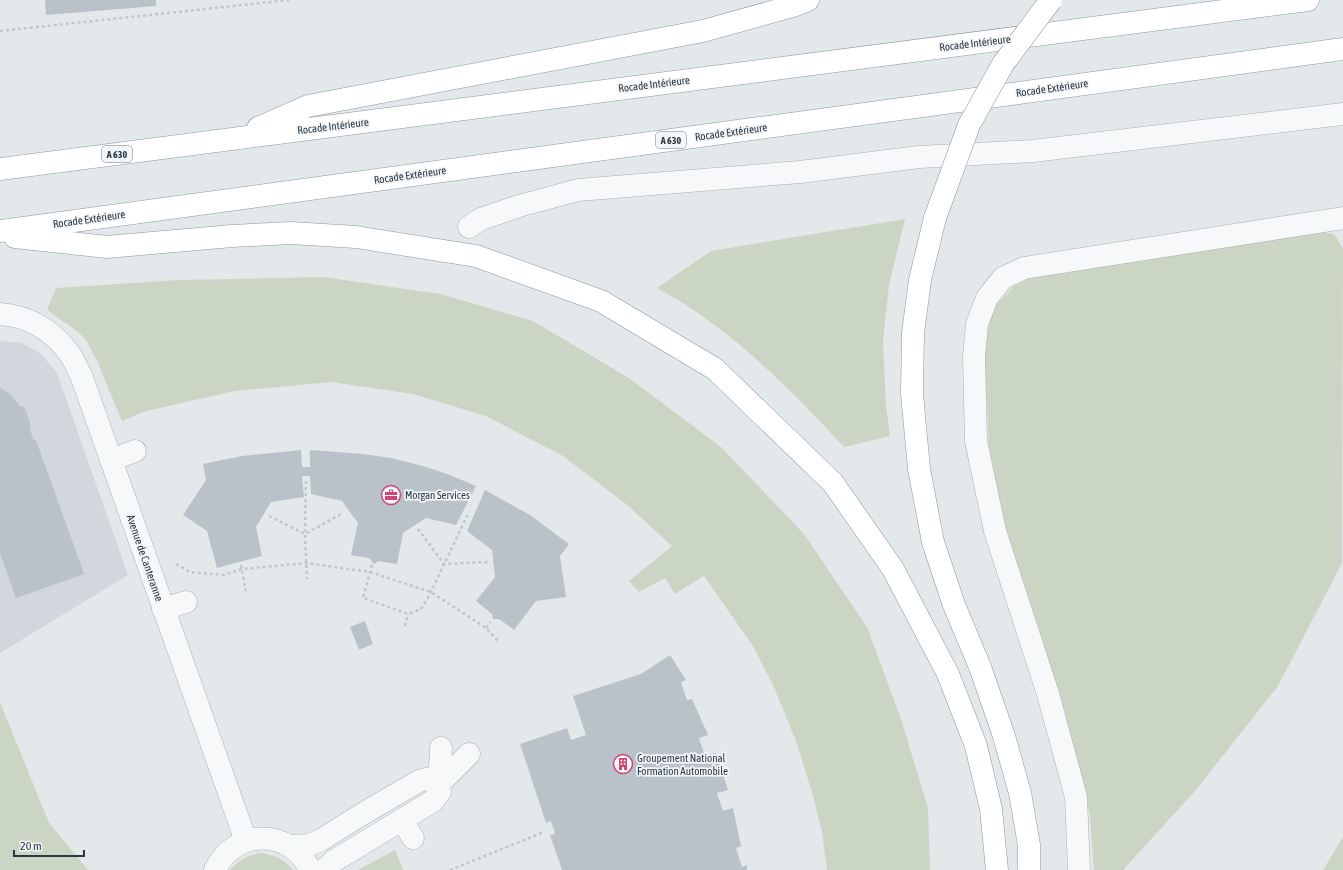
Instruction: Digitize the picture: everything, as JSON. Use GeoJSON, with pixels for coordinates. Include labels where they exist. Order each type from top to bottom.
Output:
{"type":"FeatureCollection","features":[{"type":"Feature","properties":{"kind":"highway"},"geometry":{"type":"LineString","coordinates":[[235,138],[308,106],[703,31],[793,6],[808,0]]}},
{"type":"Feature","properties":{"kind":"highway"},"geometry":{"type":"LineString","coordinates":[[1028,870],[1028,844],[1020,793],[1004,736],[983,674],[954,605],[933,542],[919,469],[912,394],[913,333],[920,280],[935,218],[970,125],[1003,64],[1051,0]]}},
{"type":"Feature","properties":{"kind":"highway","name":"Rocade Intérieure"},"geometry":{"type":"LineString","coordinates":[[0,169],[1308,0]]}},
{"type":"Feature","properties":{"kind":"highway","name":"Rocade Extérieure"},"geometry":{"type":"LineString","coordinates":[[0,231],[1343,49]]}},
{"type":"Feature","properties":{"kind":"highway"},"geometry":{"type":"LineString","coordinates":[[1134,77],[1343,63]]}},
{"type":"Feature","properties":{"kind":"highway"},"geometry":{"type":"LineString","coordinates":[[0,235],[107,247],[232,236],[291,233],[356,237],[476,256],[601,301],[715,369],[834,483],[893,569],[948,674],[976,746],[992,809],[997,870]]}},
{"type":"Feature","properties":{"kind":"street"},"geometry":{"type":"LineString","coordinates":[[469,227],[481,219],[519,206],[578,190],[800,172],[919,157],[1033,151],[1343,114]]}},
{"type":"Feature","properties":{"kind":"street"},"geometry":{"type":"LineString","coordinates":[[1078,870],[1076,797],[1048,694],[994,531],[976,441],[974,357],[977,324],[987,298],[1003,278],[1024,268],[1343,218]]}},
{"type":"Feature","properties":{"kind":"street","name":"Avenue de Canteranne"},"geometry":{"type":"LineString","coordinates":[[0,314],[22,317],[38,325],[52,335],[69,353],[81,375],[246,841]]}},
{"type":"Feature","properties":{"kind":"street"},"geometry":{"type":"LineString","coordinates":[[111,460],[135,451]]}},
{"type":"Feature","properties":{"kind":"street"},"geometry":{"type":"LineString","coordinates":[[163,608],[186,602]]}},
{"type":"Feature","properties":{"kind":"street"},"geometry":{"type":"LineString","coordinates":[[324,870],[334,861],[433,801],[440,792],[441,748]]}},
{"type":"Feature","properties":{"kind":"street"},"geometry":{"type":"LineString","coordinates":[[439,784],[469,754]]}},
{"type":"Feature","properties":{"kind":"street"},"geometry":{"type":"LineString","coordinates":[[290,846],[309,845],[321,840],[419,781],[431,778],[439,784]]}},
{"type":"Feature","properties":{"kind":"street"},"geometry":{"type":"LineString","coordinates":[[402,820],[413,838]]}},
{"type":"Feature","properties":{"kind":"street"},"geometry":{"type":"LineString","coordinates":[[215,870],[220,861],[231,848],[246,841],[261,838],[276,840],[290,846],[302,856],[310,870]]}},
{"type":"Feature","properties":{"kind":"path"},"geometry":{"type":"LineString","coordinates":[[0,31],[288,0]]}},
{"type":"Feature","properties":{"kind":"path"},"geometry":{"type":"LineString","coordinates":[[306,481],[305,534],[307,579]]}},
{"type":"Feature","properties":{"kind":"path"},"geometry":{"type":"LineString","coordinates":[[372,565],[363,598],[408,614],[421,608],[431,592],[469,512]]}},
{"type":"Feature","properties":{"kind":"path"},"geometry":{"type":"LineString","coordinates":[[305,534],[343,513]]}},
{"type":"Feature","properties":{"kind":"path"},"geometry":{"type":"LineString","coordinates":[[269,516],[305,534]]}},
{"type":"Feature","properties":{"kind":"path"},"geometry":{"type":"LineString","coordinates":[[418,529],[444,564]]}},
{"type":"Feature","properties":{"kind":"path"},"geometry":{"type":"LineString","coordinates":[[444,564],[488,562]]}},
{"type":"Feature","properties":{"kind":"path"},"geometry":{"type":"LineString","coordinates":[[176,564],[190,572],[223,575],[242,569],[306,563],[370,572],[431,592],[486,628],[498,641]]}},
{"type":"Feature","properties":{"kind":"path"},"geometry":{"type":"LineString","coordinates":[[241,565],[246,592]]}},
{"type":"Feature","properties":{"kind":"path"},"geometry":{"type":"LineString","coordinates":[[405,626],[408,614]]}},
{"type":"Feature","properties":{"kind":"path"},"geometry":{"type":"LineString","coordinates":[[486,628],[490,622]]}},
{"type":"Feature","properties":{"kind":"path"},"geometry":{"type":"LineString","coordinates":[[450,870],[544,832]]}},
{"type":"Feature","properties":{"kind":"shaded area"},"geometry":{"type":"Polygon","coordinates":[[[0,341],[22,343],[41,354],[57,373],[128,575],[0,653],[0,341]]]}},
{"type":"Feature","properties":{"kind":"green space"},"geometry":{"type":"Polygon","coordinates":[[[905,219],[889,285],[883,340],[886,406],[890,436],[844,447],[801,402],[757,360],[709,321],[657,288],[711,251],[905,219]]]}},
{"type":"Feature","properties":{"kind":"green space"},"geometry":{"type":"Polygon","coordinates":[[[1311,231],[1334,234],[1343,249],[1342,563],[1278,686],[1195,791],[1123,870],[1094,870],[1090,815],[1041,637],[1001,524],[989,447],[985,362],[989,313],[1014,286],[1039,274],[1311,231]]]}},
{"type":"Feature","properties":{"kind":"green space"},"geometry":{"type":"Polygon","coordinates":[[[323,277],[440,294],[533,321],[629,378],[721,447],[804,534],[867,627],[901,719],[928,808],[930,870],[827,870],[822,832],[812,792],[796,741],[773,685],[753,646],[704,576],[675,594],[665,578],[639,592],[629,581],[672,546],[626,504],[563,456],[486,416],[413,394],[331,382],[235,391],[146,411],[122,421],[97,361],[86,340],[77,331],[47,310],[56,288],[179,280],[323,277]]]}},
{"type":"Feature","properties":{"kind":"green space"},"geometry":{"type":"Polygon","coordinates":[[[0,702],[49,823],[88,870],[0,870],[0,702]]]}},
{"type":"Feature","properties":{"kind":"green space"},"geometry":{"type":"Polygon","coordinates":[[[1343,837],[1343,870],[1323,870],[1343,837]]]}},
{"type":"Feature","properties":{"kind":"green space"},"geometry":{"type":"Polygon","coordinates":[[[395,850],[403,870],[358,870],[395,850]]]}},
{"type":"Feature","properties":{"kind":"green space"},"geometry":{"type":"Polygon","coordinates":[[[261,853],[278,858],[293,870],[230,870],[244,858],[261,853]]]}},
{"type":"Feature","properties":{"kind":"building"},"geometry":{"type":"Polygon","coordinates":[[[45,0],[156,0],[156,6],[46,15],[45,0]]]}},
{"type":"Feature","properties":{"kind":"building"},"geometry":{"type":"Polygon","coordinates":[[[0,388],[10,394],[21,407],[23,406],[26,411],[31,427],[29,427],[34,441],[36,440],[84,574],[16,598],[0,553],[0,388]]]}},
{"type":"Feature","properties":{"kind":"building"},"geometry":{"type":"Polygon","coordinates":[[[301,450],[302,467],[310,467],[310,450],[363,454],[391,458],[423,466],[476,486],[456,525],[426,518],[403,533],[397,564],[378,561],[374,564],[369,558],[351,555],[358,523],[342,501],[311,494],[310,476],[302,476],[304,497],[271,502],[256,527],[262,556],[217,568],[207,531],[183,515],[206,480],[203,464],[242,456],[301,450]]]}},
{"type":"Feature","properties":{"kind":"building"},"geometry":{"type":"Polygon","coordinates":[[[485,490],[530,515],[569,544],[560,556],[566,597],[536,601],[514,630],[499,619],[493,619],[492,614],[476,601],[495,577],[492,550],[467,531],[485,490]]]}},
{"type":"Feature","properties":{"kind":"building"},"geometry":{"type":"Polygon","coordinates":[[[365,621],[373,644],[359,650],[350,627],[365,621]]]}},
{"type":"Feature","properties":{"kind":"building","name":"Groupement National Formation Automobile"},"geometry":{"type":"Polygon","coordinates":[[[670,655],[686,680],[681,682],[687,700],[692,699],[708,735],[699,738],[705,756],[716,753],[728,790],[717,793],[723,811],[733,808],[741,846],[736,848],[742,867],[747,865],[747,870],[562,870],[550,835],[555,834],[551,821],[546,823],[520,744],[567,728],[571,740],[586,735],[573,696],[641,674],[670,655]]]}},
{"type":"Feature","properties":{"kind":"place","name":"Morgan Services"},"geometry":{"type":"Point","coordinates":[391,495]}},
{"type":"Feature","properties":{"kind":"place","name":"Groupement National Formation Automobile"},"geometry":{"type":"Point","coordinates":[623,764]}}]}
